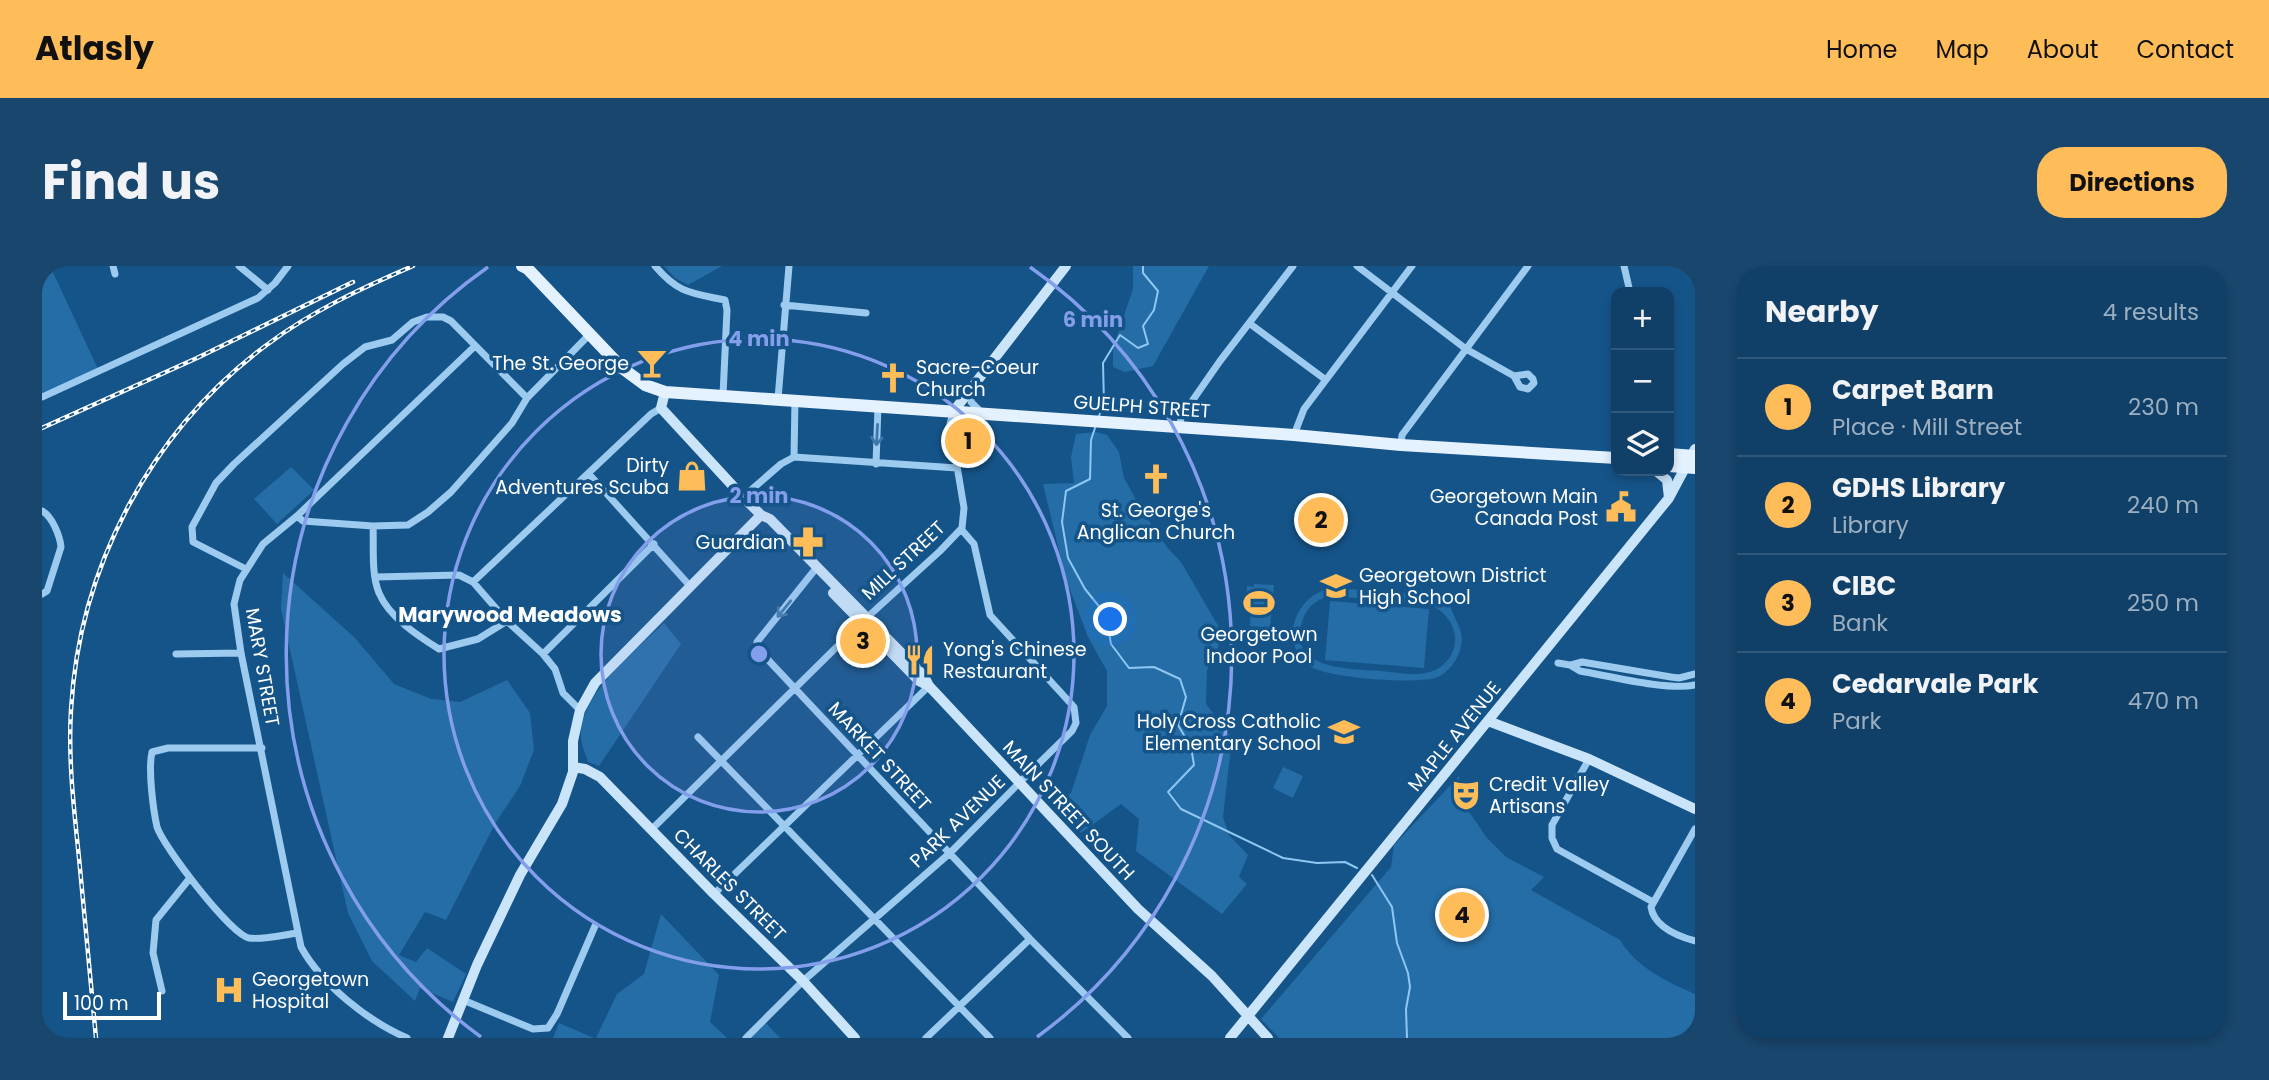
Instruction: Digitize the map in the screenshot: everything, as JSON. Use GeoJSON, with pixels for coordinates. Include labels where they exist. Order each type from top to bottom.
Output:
{"type":"FeatureCollection","features":[{"type":"Feature","properties":{"kind":"main road"},"geometry":{"type":"LineString","coordinates":[[953,412],[1066,266]]}},
{"type":"Feature","properties":{"kind":"main road"},"geometry":{"type":"LineString","coordinates":[[526,267],[622,368],[645,385],[665,392],[661,408]]}},
{"type":"Feature","properties":{"kind":"main road","name":"GUELPH STREET"},"geometry":{"type":"LineString","coordinates":[[665,392],[1611,458]]}},
{"type":"Feature","properties":{"kind":"main road","name":"MAIN STREET SOUTH"},"geometry":{"type":"LineString","coordinates":[[661,408],[743,497],[761,515],[770,519],[864,621],[924,676],[929,686],[1138,909],[1188,954],[1199,973],[1229,995],[1268,1038]]}},
{"type":"Feature","properties":{"kind":"main road"},"geometry":{"type":"LineString","coordinates":[[1674,455],[1693,459]]}},
{"type":"Feature","properties":{"kind":"main road"},"geometry":{"type":"LineString","coordinates":[[1674,465],[1693,459]]}},
{"type":"Feature","properties":{"kind":"main road","name":"MAPLE AVENUE"},"geometry":{"type":"LineString","coordinates":[[1230,1038],[1669,498],[1693,459]]}},
{"type":"Feature","properties":{"kind":"main road"},"geometry":{"type":"LineString","coordinates":[[1662,476],[1667,480],[1669,498]]}},
{"type":"Feature","properties":{"kind":"main road"},"geometry":{"type":"LineString","coordinates":[[448,1038],[477,965],[520,875],[562,804],[573,767],[573,741],[580,710],[595,683],[761,515]]}},
{"type":"Feature","properties":{"kind":"main road"},"geometry":{"type":"LineString","coordinates":[[1488,721],[1589,759],[1695,810]]}},
{"type":"Feature","properties":{"kind":"main road","name":"CHARLES STREET"},"geometry":{"type":"LineString","coordinates":[[573,767],[586,769],[600,777],[803,981],[855,1038]]}},
{"type":"Feature","properties":{"kind":"street"},"geometry":{"type":"LineString","coordinates":[[240,266],[268,290]]}},
{"type":"Feature","properties":{"kind":"street"},"geometry":{"type":"LineString","coordinates":[[42,397],[258,298],[288,266]]}},
{"type":"Feature","properties":{"kind":"street"},"geometry":{"type":"LineString","coordinates":[[655,266],[669,282],[688,293],[725,300],[727,310],[723,395]]}},
{"type":"Feature","properties":{"kind":"street"},"geometry":{"type":"LineString","coordinates":[[778,399],[789,266]]}},
{"type":"Feature","properties":{"kind":"street"},"geometry":{"type":"LineString","coordinates":[[1180,428],[1181,417],[1220,361],[1293,266]]}},
{"type":"Feature","properties":{"kind":"street"},"geometry":{"type":"LineString","coordinates":[[1357,266],[1466,349],[1514,376]]}},
{"type":"Feature","properties":{"kind":"street"},"geometry":{"type":"LineString","coordinates":[[1294,435],[1304,409],[1412,266]]}},
{"type":"Feature","properties":{"kind":"street"},"geometry":{"type":"LineString","coordinates":[[1401,445],[1402,435],[1528,266]]}},
{"type":"Feature","properties":{"kind":"street"},"geometry":{"type":"LineString","coordinates":[[1624,266],[1629,287]]}},
{"type":"Feature","properties":{"kind":"street"},"geometry":{"type":"LineString","coordinates":[[784,305],[866,313]]}},
{"type":"Feature","properties":{"kind":"street"},"geometry":{"type":"LineString","coordinates":[[246,569],[193,542],[192,527],[216,483],[234,464],[365,347],[392,340],[413,322],[427,317],[443,317],[451,321],[527,398]]}},
{"type":"Feature","properties":{"kind":"street"},"geometry":{"type":"LineString","coordinates":[[1249,324],[1326,380]]}},
{"type":"Feature","properties":{"kind":"street"},"geometry":{"type":"LineString","coordinates":[[296,516],[303,521],[373,526],[408,525],[451,492],[512,423],[527,398],[590,334]]}},
{"type":"Feature","properties":{"kind":"street","name":"MARY STREET"},"geometry":{"type":"LineString","coordinates":[[407,1038],[361,1011],[326,980],[301,947],[234,604],[240,580],[263,544],[475,346]]}},
{"type":"Feature","properties":{"kind":"street"},"geometry":{"type":"LineString","coordinates":[[972,385],[971,401],[982,414]]}},
{"type":"Feature","properties":{"kind":"street"},"geometry":{"type":"LineString","coordinates":[[794,457],[795,400]]}},
{"type":"Feature","properties":{"kind":"street"},"geometry":{"type":"LineString","coordinates":[[876,464],[878,406]]}},
{"type":"Feature","properties":{"kind":"street"},"geometry":{"type":"LineString","coordinates":[[473,582],[651,414],[661,408]]}},
{"type":"Feature","properties":{"kind":"street","name":"MILL STREET"},"geometry":{"type":"LineString","coordinates":[[652,829],[961,529],[964,524],[964,508],[950,424],[953,412]]}},
{"type":"Feature","properties":{"kind":"street"},"geometry":{"type":"LineString","coordinates":[[743,497],[781,464],[794,457],[957,468]]}},
{"type":"Feature","properties":{"kind":"street"},"geometry":{"type":"LineString","coordinates":[[589,474],[690,586]]}},
{"type":"Feature","properties":{"kind":"street"},"geometry":{"type":"LineString","coordinates":[[42,511],[50,518],[61,547],[47,591],[42,594]]}},
{"type":"Feature","properties":{"kind":"street"},"geometry":{"type":"LineString","coordinates":[[373,526],[379,593],[398,618],[419,637],[439,649],[478,639],[507,621]]}},
{"type":"Feature","properties":{"kind":"street","name":"PARK AVENUE"},"geometry":{"type":"LineString","coordinates":[[746,1038],[803,981],[950,853],[1072,732],[1076,723],[1073,707],[990,615],[974,544],[961,529]]}},
{"type":"Feature","properties":{"kind":"street"},"geometry":{"type":"LineString","coordinates":[[543,654],[654,544]]}},
{"type":"Feature","properties":{"kind":"street","name":"MARKET STREET"},"geometry":{"type":"LineString","coordinates":[[815,570],[756,645],[794,689],[1030,939],[1128,1038]]}},
{"type":"Feature","properties":{"kind":"street"},"geometry":{"type":"LineString","coordinates":[[376,577],[459,575],[473,582],[507,621],[543,654],[555,669],[563,693],[580,710]]}},
{"type":"Feature","properties":{"kind":"street"},"geometry":{"type":"LineString","coordinates":[[176,654],[242,653]]}},
{"type":"Feature","properties":{"kind":"street"},"geometry":{"type":"LineString","coordinates":[[1558,663],[1570,665],[1580,671],[1656,679],[1695,674]]}},
{"type":"Feature","properties":{"kind":"street"},"geometry":{"type":"LineString","coordinates":[[1656,679],[1677,687],[1695,685]]}},
{"type":"Feature","properties":{"kind":"street"},"geometry":{"type":"LineString","coordinates":[[714,894],[929,686]]}},
{"type":"Feature","properties":{"kind":"street"},"geometry":{"type":"LineString","coordinates":[[698,737],[990,1038]]}},
{"type":"Feature","properties":{"kind":"street"},"geometry":{"type":"LineString","coordinates":[[262,748],[168,748],[152,752],[149,763],[158,828],[168,849],[190,878],[240,934],[249,938],[297,933]]}},
{"type":"Feature","properties":{"kind":"street"},"geometry":{"type":"LineString","coordinates":[[1589,759],[1552,825],[1552,838],[1557,849],[1653,902]]}},
{"type":"Feature","properties":{"kind":"street"},"geometry":{"type":"LineString","coordinates":[[1695,829],[1651,907],[1652,915],[1663,927],[1695,941]]}},
{"type":"Feature","properties":{"kind":"street"},"geometry":{"type":"LineString","coordinates":[[162,991],[153,953],[156,920],[190,878]]}},
{"type":"Feature","properties":{"kind":"street"},"geometry":{"type":"LineString","coordinates":[[463,1000],[533,1029],[548,1028],[557,1014],[595,926]]}},
{"type":"Feature","properties":{"kind":"street"},"geometry":{"type":"LineString","coordinates":[[926,1038],[1030,939]]}},
{"type":"Feature","properties":{"kind":"shaded area"},"geometry":{"type":"Polygon","coordinates":[[[42,266],[50,266],[98,369],[42,393],[42,266]]]}},
{"type":"Feature","properties":{"kind":"shaded area"},"geometry":{"type":"Polygon","coordinates":[[[664,266],[722,266],[688,285],[675,278],[664,266]]]}},
{"type":"Feature","properties":{"kind":"shaded area"},"geometry":{"type":"Polygon","coordinates":[[[1133,266],[1209,266],[1153,366],[1125,372],[1113,367],[1113,350],[1133,289],[1133,266]]]}},
{"type":"Feature","properties":{"kind":"shaded area"},"geometry":{"type":"Polygon","coordinates":[[[1096,432],[1107,435],[1119,452],[1124,478],[1143,512],[1166,546],[1181,562],[1220,629],[1218,650],[1207,670],[1206,704],[1232,738],[1223,817],[1229,835],[1248,855],[1239,877],[1247,884],[1222,914],[1136,851],[1139,819],[1121,804],[1081,833],[1053,805],[1071,793],[1090,735],[1107,706],[1107,671],[1088,637],[1066,579],[1043,484],[1074,483],[1071,457],[1076,434],[1096,432]]]}},
{"type":"Feature","properties":{"kind":"shaded area"},"geometry":{"type":"Polygon","coordinates":[[[291,467],[314,490],[277,524],[254,499],[291,467]]]}},
{"type":"Feature","properties":{"kind":"shaded area"},"geometry":{"type":"Polygon","coordinates":[[[283,573],[355,638],[394,684],[431,699],[460,702],[507,680],[530,713],[534,750],[520,786],[496,822],[446,920],[425,912],[399,955],[416,962],[427,948],[466,974],[453,1002],[420,988],[415,1001],[372,961],[348,913],[281,609],[283,573]]]}},
{"type":"Feature","properties":{"kind":"shaded area","name":"Georgetown Indoor Pool"},"geometry":{"type":"Polygon","coordinates":[[[1254,584],[1274,585],[1270,628],[1250,626],[1251,609],[1245,608],[1247,586],[1254,587],[1254,584]]]}},
{"type":"Feature","properties":{"kind":"shaded area"},"geometry":{"type":"Polygon","coordinates":[[[1335,588],[1450,597],[1452,611],[1462,636],[1457,657],[1445,673],[1428,679],[1354,677],[1311,667],[1300,657],[1294,645],[1293,632],[1301,608],[1321,591],[1335,588]],[[1326,597],[1314,604],[1305,614],[1300,636],[1303,648],[1311,657],[1338,667],[1411,674],[1434,671],[1447,661],[1455,643],[1455,634],[1447,617],[1423,603],[1326,597]]]}},
{"type":"Feature","properties":{"kind":"shaded area"},"geometry":{"type":"Polygon","coordinates":[[[1330,601],[1429,609],[1424,668],[1325,660],[1330,601]]]}},
{"type":"Feature","properties":{"kind":"shaded area"},"geometry":{"type":"Polygon","coordinates":[[[664,623],[681,644],[599,766],[588,762],[581,735],[590,703],[612,673],[664,623]]]}},
{"type":"Feature","properties":{"kind":"shaded area"},"geometry":{"type":"Polygon","coordinates":[[[1283,767],[1303,776],[1293,798],[1273,788],[1283,767]]]}},
{"type":"Feature","properties":{"kind":"shaded area"},"geometry":{"type":"Polygon","coordinates":[[[1459,776],[1465,806],[1487,838],[1506,857],[1544,877],[1531,890],[1620,940],[1643,966],[1695,994],[1695,1038],[1279,1038],[1261,1019],[1391,867],[1394,845],[1459,776]]]}},
{"type":"Feature","properties":{"kind":"shaded area"},"geometry":{"type":"Polygon","coordinates":[[[661,914],[719,975],[710,1022],[727,1038],[596,1038],[617,994],[644,974],[661,914]]]}},
{"type":"Feature","properties":{"kind":"shaded area"},"geometry":{"type":"Polygon","coordinates":[[[764,1021],[780,1038],[744,1038],[764,1021]]]}},
{"type":"Feature","properties":{"kind":"shaded area"},"geometry":{"type":"Polygon","coordinates":[[[559,1023],[594,1038],[553,1038],[559,1023]]]}},
{"type":"Feature","properties":{"kind":"waterway"},"geometry":{"type":"LineString","coordinates":[[1099,416],[1104,403],[1103,363],[1120,335],[1138,348],[1148,344],[1143,326],[1154,310],[1158,291],[1143,273],[1143,266]]}},
{"type":"Feature","properties":{"kind":"waterway"},"geometry":{"type":"LineString","coordinates":[[1095,428],[1091,440],[1090,479],[1066,491],[1062,522],[1068,558],[1085,589],[1106,615],[1111,644],[1129,668],[1154,667],[1180,679],[1186,697],[1178,725],[1191,747],[1194,765],[1168,792],[1181,809],[1283,858],[1317,863],[1345,862],[1357,868]]}},
{"type":"Feature","properties":{"kind":"waterway"},"geometry":{"type":"LineString","coordinates":[[1372,875],[1392,907],[1397,943],[1408,973],[1410,987],[1406,1009],[1407,1038]]}},
{"type":"Feature","properties":{"kind":"railway"},"geometry":{"type":"LineString","coordinates":[[96,1038],[73,803],[70,729],[77,656],[89,604],[106,553],[129,505],[157,459],[189,417],[227,378],[268,344],[302,321],[413,266]]}},
{"type":"Feature","properties":{"kind":"railway"},"geometry":{"type":"LineString","coordinates":[[42,428],[197,358],[353,282]]}},
{"type":"Feature","properties":{"kind":"place","name":"The St. George"},"geometry":{"type":"Point","coordinates":[652,363]}},
{"type":"Feature","properties":{"kind":"place","name":"Sacre-Coeur Church"},"geometry":{"type":"Point","coordinates":[893,378]}},
{"type":"Feature","properties":{"kind":"place","name":"Carpet Barn"},"geometry":{"type":"Point","coordinates":[968,441]}},
{"type":"Feature","properties":{"kind":"place","name":"Dirty Adventures Scuba"},"geometry":{"type":"Point","coordinates":[692,476]}},
{"type":"Feature","properties":{"kind":"place","name":"St. George's Anglican Church"},"geometry":{"type":"Point","coordinates":[1156,479]}},
{"type":"Feature","properties":{"kind":"place","name":"Georgetown Main Canada Post"},"geometry":{"type":"Point","coordinates":[1621,507]}},
{"type":"Feature","properties":{"kind":"place","name":"GDHS Library"},"geometry":{"type":"Point","coordinates":[1321,520]}},
{"type":"Feature","properties":{"kind":"place","name":"Guardian"},"geometry":{"type":"Point","coordinates":[808,542]}},
{"type":"Feature","properties":{"kind":"place","name":"Georgetown District High School"},"geometry":{"type":"Point","coordinates":[1336,586]}},
{"type":"Feature","properties":{"kind":"place","name":"Georgetown Indoor Pool"},"geometry":{"type":"Point","coordinates":[1259,603]}},
{"type":"Feature","properties":{"kind":"place","name":"CIBC"},"geometry":{"type":"Point","coordinates":[863,641]}},
{"type":"Feature","properties":{"kind":"place","name":"Yong's Chinese Restaurant"},"geometry":{"type":"Point","coordinates":[920,660]}},
{"type":"Feature","properties":{"kind":"place","name":"Holy Cross Catholic Elementary School"},"geometry":{"type":"Point","coordinates":[1344,732]}},
{"type":"Feature","properties":{"kind":"place","name":"Credit Valley Artisans"},"geometry":{"type":"Point","coordinates":[1466,795]}},
{"type":"Feature","properties":{"kind":"place","name":"Cedarvale Park"},"geometry":{"type":"Point","coordinates":[1462,915]}},
{"type":"Feature","properties":{"kind":"place","name":"Georgetown Hospital"},"geometry":{"type":"Point","coordinates":[229,990]}},
{"type":"Feature","properties":{"kind":"district","name":"Marywood Meadows"},"geometry":{"type":"Point","coordinates":[510,615]}}]}
